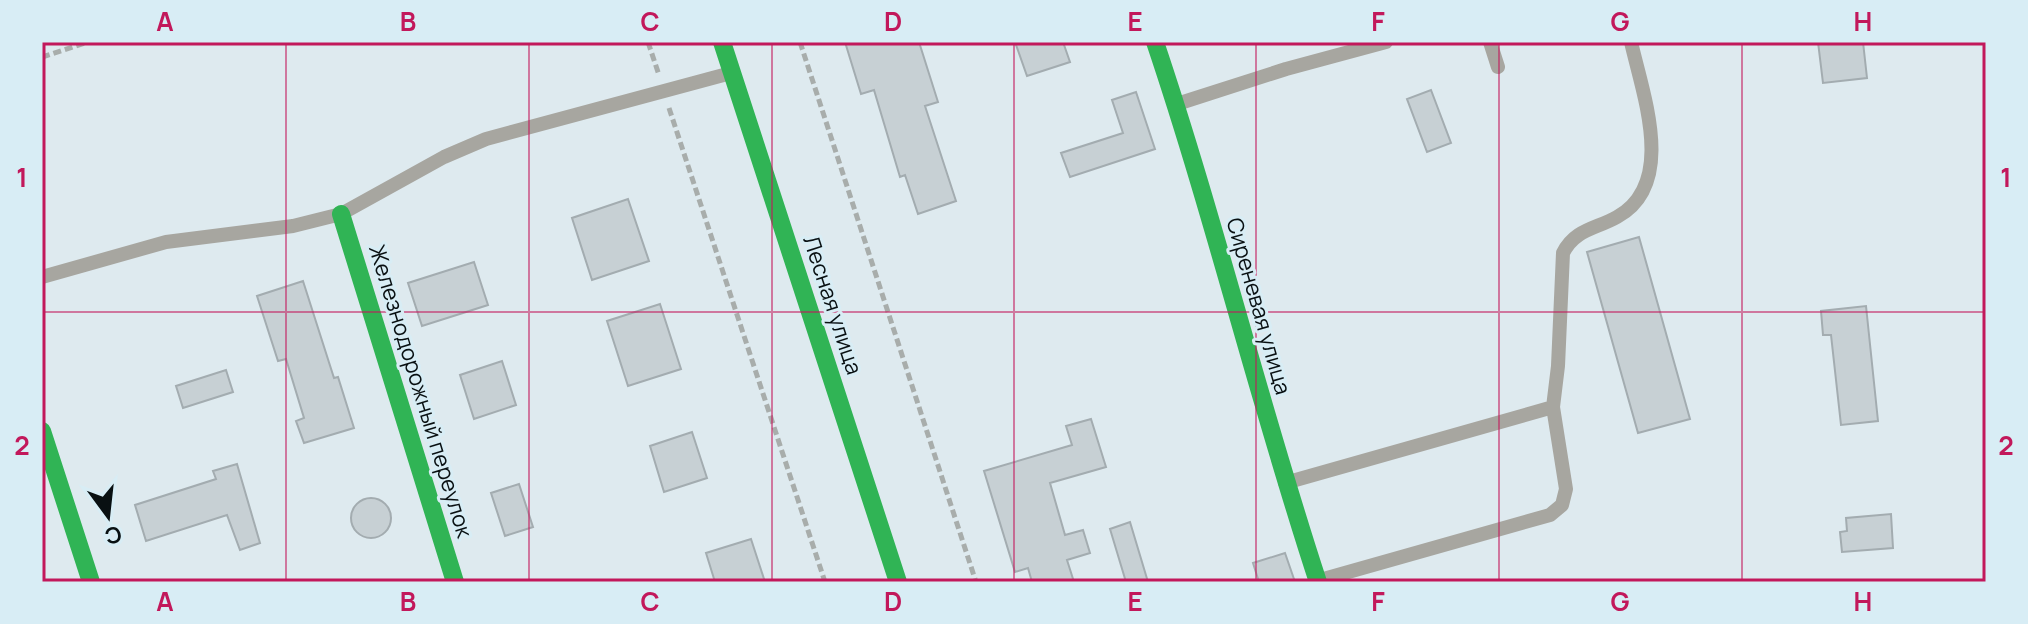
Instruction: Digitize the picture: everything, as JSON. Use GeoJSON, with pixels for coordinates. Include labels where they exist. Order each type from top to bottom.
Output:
{"type":"FeatureCollection","features":[{"type":"Feature","properties":{"kind":"street","name":"Лесная улица"},"geometry":{"type":"LineString","coordinates":[[722,42],[898,582]]}},
{"type":"Feature","properties":{"kind":"street","name":"Сиреневая улица"},"geometry":{"type":"LineString","coordinates":[[1155,42],[1177,104],[1285,483],[1318,581]]}},
{"type":"Feature","properties":{"kind":"street","name":"Железнодорожный переулок"},"geometry":{"type":"LineString","coordinates":[[341,214],[455,582]]}},
{"type":"Feature","properties":{"kind":"street"},"geometry":{"type":"LineString","coordinates":[[42,431],[91,582]]}},
{"type":"Feature","properties":{"kind":"lane"},"geometry":{"type":"LineString","coordinates":[[1177,104],[1286,69],[1386,42]]}},
{"type":"Feature","properties":{"kind":"lane"},"geometry":{"type":"LineString","coordinates":[[1490,42],[1498,67]]}},
{"type":"Feature","properties":{"kind":"lane"},"geometry":{"type":"LineString","coordinates":[[1318,581],[1550,515],[1562,505],[1566,489],[1553,407],[1563,253],[1569,241],[1579,232],[1613,220],[1631,209],[1646,189],[1651,172],[1648,120],[1631,42]]}},
{"type":"Feature","properties":{"kind":"lane"},"geometry":{"type":"LineString","coordinates":[[42,277],[166,242],[293,226],[341,214],[444,157],[486,139],[732,73]]}},
{"type":"Feature","properties":{"kind":"lane"},"geometry":{"type":"LineString","coordinates":[[1285,483],[1553,407]]}},
{"type":"Feature","properties":{"kind":"path"},"geometry":{"type":"LineString","coordinates":[[42,57],[88,42]]}},
{"type":"Feature","properties":{"kind":"path"},"geometry":{"type":"LineString","coordinates":[[648,42],[825,582]]}},
{"type":"Feature","properties":{"kind":"path"},"geometry":{"type":"LineString","coordinates":[[800,42],[976,582]]}},
{"type":"Feature","properties":{"kind":"building"},"geometry":{"type":"Polygon","coordinates":[[[845,42],[919,42],[938,102],[925,106],[956,201],[918,214],[905,175],[900,177],[874,90],[861,94],[845,42]]]}},
{"type":"Feature","properties":{"kind":"building"},"geometry":{"type":"Polygon","coordinates":[[[1015,42],[1063,42],[1070,62],[1027,76],[1015,42]]]}},
{"type":"Feature","properties":{"kind":"building"},"geometry":{"type":"Polygon","coordinates":[[[1818,42],[1863,42],[1867,78],[1823,83],[1818,42]]]}},
{"type":"Feature","properties":{"kind":"building"},"geometry":{"type":"Polygon","coordinates":[[[1431,90],[1451,143],[1427,152],[1407,99],[1431,90]]]}},
{"type":"Feature","properties":{"kind":"building"},"geometry":{"type":"Polygon","coordinates":[[[1136,92],[1155,149],[1070,177],[1061,153],[1123,133],[1112,100],[1136,92]]]}},
{"type":"Feature","properties":{"kind":"building"},"geometry":{"type":"Polygon","coordinates":[[[628,199],[649,261],[592,280],[572,218],[628,199]]]}},
{"type":"Feature","properties":{"kind":"building"},"geometry":{"type":"Polygon","coordinates":[[[1639,237],[1690,419],[1638,433],[1587,252],[1639,237]]]}},
{"type":"Feature","properties":{"kind":"building"},"geometry":{"type":"Polygon","coordinates":[[[474,262],[488,305],[422,326],[408,283],[474,262]]]}},
{"type":"Feature","properties":{"kind":"building"},"geometry":{"type":"Polygon","coordinates":[[[303,281],[334,378],[338,377],[354,428],[304,443],[296,421],[304,418],[286,359],[278,361],[257,296],[303,281]]]}},
{"type":"Feature","properties":{"kind":"building"},"geometry":{"type":"Polygon","coordinates":[[[660,304],[681,369],[628,386],[607,321],[660,304]]]}},
{"type":"Feature","properties":{"kind":"building"},"geometry":{"type":"Polygon","coordinates":[[[1866,306],[1878,421],[1841,425],[1831,335],[1823,335],[1821,311],[1866,306]]]}},
{"type":"Feature","properties":{"kind":"building"},"geometry":{"type":"Polygon","coordinates":[[[502,361],[516,405],[474,419],[460,375],[502,361]]]}},
{"type":"Feature","properties":{"kind":"building"},"geometry":{"type":"Polygon","coordinates":[[[226,370],[233,392],[183,408],[176,386],[226,370]]]}},
{"type":"Feature","properties":{"kind":"building"},"geometry":{"type":"Polygon","coordinates":[[[1091,419],[1106,467],[1050,483],[1065,535],[1083,530],[1090,553],[1067,560],[1074,582],[1032,582],[1028,568],[1015,572],[984,471],[1072,445],[1066,426],[1091,419]]]}},
{"type":"Feature","properties":{"kind":"building"},"geometry":{"type":"Polygon","coordinates":[[[692,432],[707,478],[664,492],[650,446],[692,432]]]}},
{"type":"Feature","properties":{"kind":"building"},"geometry":{"type":"Polygon","coordinates":[[[237,464],[260,543],[240,550],[227,515],[146,541],[135,505],[216,479],[213,471],[237,464]]]}},
{"type":"Feature","properties":{"kind":"building"},"geometry":{"type":"Polygon","coordinates":[[[519,484],[533,527],[505,536],[491,493],[519,484]]]}},
{"type":"Feature","properties":{"kind":"building"},"geometry":{"type":"Polygon","coordinates":[[[371,498],[385,504],[391,518],[385,532],[371,538],[357,532],[351,518],[357,504],[371,498]]]}},
{"type":"Feature","properties":{"kind":"building"},"geometry":{"type":"Polygon","coordinates":[[[1891,514],[1893,548],[1842,552],[1840,532],[1847,531],[1846,518],[1891,514]]]}},
{"type":"Feature","properties":{"kind":"building"},"geometry":{"type":"Polygon","coordinates":[[[1130,522],[1148,582],[1126,582],[1110,529],[1130,522]]]}},
{"type":"Feature","properties":{"kind":"building"},"geometry":{"type":"Polygon","coordinates":[[[751,539],[765,582],[715,582],[706,553],[751,539]]]}},
{"type":"Feature","properties":{"kind":"building"},"geometry":{"type":"Polygon","coordinates":[[[1285,553],[1295,582],[1259,582],[1253,563],[1285,553]]]}},
{"type":"Feature","properties":{"kind":"traffic: fast"},"geometry":{"type":"LineString","coordinates":[[722,42],[898,582]]}},
{"type":"Feature","properties":{"kind":"traffic: fast"},"geometry":{"type":"LineString","coordinates":[[1155,42],[1318,582]]}},
{"type":"Feature","properties":{"kind":"traffic: fast"},"geometry":{"type":"LineString","coordinates":[[341,214],[455,582]]}},
{"type":"Feature","properties":{"kind":"traffic: fast"},"geometry":{"type":"LineString","coordinates":[[42,431],[91,582]]}}]}
